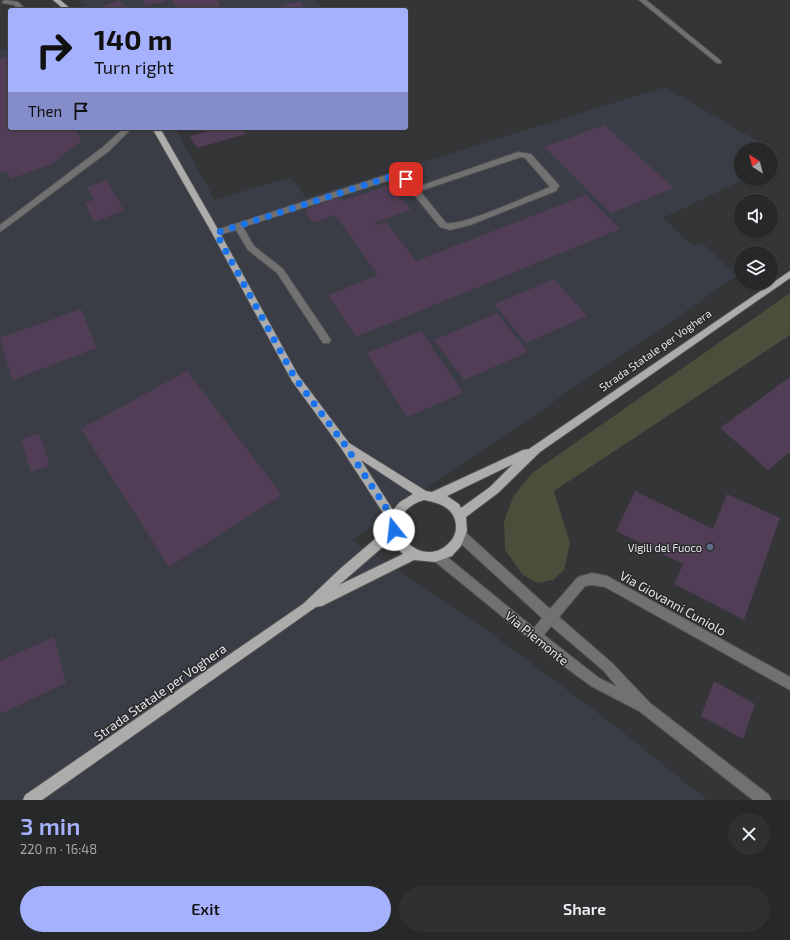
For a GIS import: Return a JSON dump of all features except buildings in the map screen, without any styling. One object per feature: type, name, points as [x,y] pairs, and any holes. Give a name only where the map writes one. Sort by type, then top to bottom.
[{"type":"main road","points":[[56,0],[66,8]]},
{"type":"main road","points":[[157,130],[216,233],[295,378],[345,445],[394,525],[398,540],[405,548],[414,554],[426,557],[437,556],[448,552],[456,545],[461,536],[462,526],[460,515],[454,506],[429,495],[345,445]]},
{"type":"main road","name":"Strada Statale per Voghera","points":[[460,515],[494,490],[536,449],[790,274]]},
{"type":"main road","name":"Strada Statale per Voghera","points":[[429,495],[536,449]]},
{"type":"main road","points":[[394,525],[398,511],[405,503],[413,498],[429,495]]},
{"type":"main road","name":"Strada Statale per Voghera","points":[[307,608],[394,525]]},
{"type":"main road","name":"Strada Statale per Voghera","points":[[30,800],[307,608],[414,554]]},
{"type":"street","points":[[642,0],[719,62]]},
{"type":"street","points":[[5,2],[16,3],[21,8]]},
{"type":"street","points":[[0,228],[106,149],[126,130]]},
{"type":"street","points":[[216,233],[396,175],[406,179],[443,225],[450,227],[467,223],[553,189],[555,186],[528,156],[521,154],[415,190]]},
{"type":"street","points":[[238,226],[251,248],[280,271],[326,340]]},
{"type":"street","name":"Via Piemonte","points":[[461,536],[551,618],[608,667],[646,708],[764,800]]},
{"type":"street","name":"Via Piemonte","points":[[437,556],[535,636],[595,682],[646,708]]},
{"type":"street","name":"Via Giovanni Cuniolo","points":[[535,636],[582,581],[592,579],[607,582],[790,684]]},
{"type":"shaded area","points":[[78,0],[316,0],[323,8],[85,8]]},
{"type":"shaded area","points":[[8,48],[8,130],[183,130],[177,132],[215,200],[291,177],[306,198],[665,87],[759,142],[734,142],[734,184],[663,218],[693,246],[702,243],[734,273],[734,278],[352,540],[480,625],[618,728],[707,800],[0,800],[0,50]]},
{"type":"green space","points":[[790,293],[790,335],[554,491],[570,543],[564,570],[553,580],[538,583],[523,575],[505,550],[504,521],[513,497],[532,473]]},
{"type":"place","name":"Vigili del Fuoco","points":[[710,547]]},
{"type":"route","points":[[394,530],[394,520],[345,445],[295,378],[216,233],[396,175],[406,179]]}]
